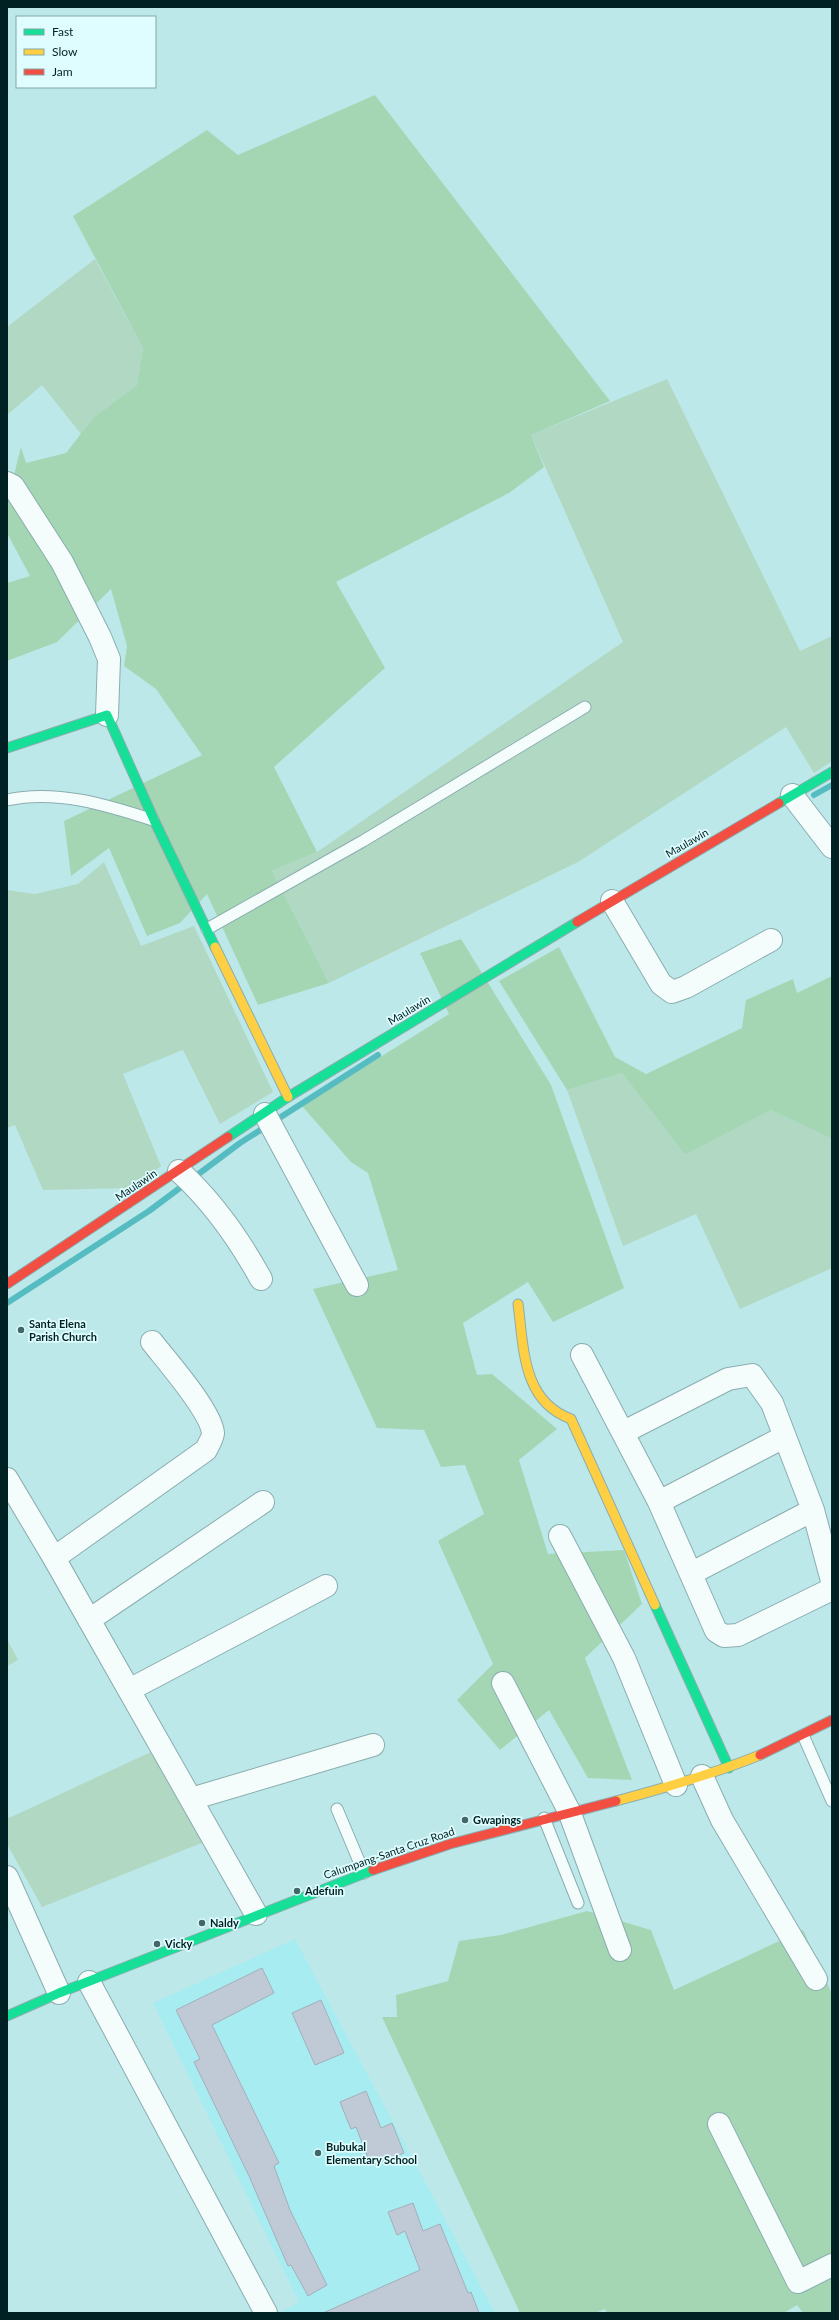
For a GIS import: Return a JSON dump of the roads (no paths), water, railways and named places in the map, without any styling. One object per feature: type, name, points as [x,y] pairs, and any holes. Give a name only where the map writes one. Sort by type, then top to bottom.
[{"type":"street","points":[[7,483],[13,486],[62,562],[100,637],[109,660],[107,715],[154,820],[288,1097]]},
{"type":"street","points":[[7,748],[107,715]]},
{"type":"street","name":"Maulawin","points":[[7,1284],[265,1114],[288,1097],[612,901],[832,772]]},
{"type":"street","points":[[792,795],[832,847]]},
{"type":"street","points":[[612,901],[661,984],[672,992],[686,988],[771,940]]},
{"type":"street","points":[[265,1114],[357,1285]]},
{"type":"street","points":[[179,1171],[198,1188],[248,1255],[261,1279]]},
{"type":"street","points":[[518,1304],[527,1359],[535,1391],[562,1417],[570,1419],[574,1425],[729,1768]]},
{"type":"street","points":[[54,1558],[206,1450],[213,1434],[210,1422],[200,1406],[152,1342]]},
{"type":"street","points":[[582,1355],[624,1432],[659,1502],[692,1573],[716,1631],[724,1636],[738,1635],[832,1589]]},
{"type":"street","points":[[624,1432],[728,1379],[752,1375],[772,1403],[813,1510],[832,1580]]},
{"type":"street","points":[[659,1502],[784,1437]]},
{"type":"street","points":[[7,1479],[54,1558],[256,1914]]},
{"type":"street","points":[[89,1620],[263,1502]]},
{"type":"street","points":[[692,1573],[813,1510]]},
{"type":"street","points":[[560,1536],[624,1658],[676,1785]]},
{"type":"street","points":[[129,1690],[326,1586]]},
{"type":"street","points":[[504,1683],[569,1811],[620,1950]]},
{"type":"street","name":"Calumpang-Santa Cruz Road","points":[[7,2016],[59,1993],[256,1914],[364,1873],[450,1844],[569,1811],[676,1785],[729,1768],[803,1735],[832,1720]]},
{"type":"street","points":[[190,1799],[373,1745]]},
{"type":"street","points":[[702,1776],[722,1820],[816,1979]]},
{"type":"street","points":[[7,1877],[59,1993]]},
{"type":"street","points":[[89,1982],[266,2313]]},
{"type":"street","points":[[719,2124],[798,2282],[832,2265]]},
{"type":"lane","points":[[207,929],[363,841],[585,707]]},
{"type":"lane","points":[[7,800],[40,796],[77,799],[111,806],[154,820]]},
{"type":"lane","points":[[803,1735],[832,1801]]},
{"type":"lane","points":[[337,1810],[364,1873]]},
{"type":"lane","points":[[544,1818],[578,1904]]},
{"type":"waterway","points":[[814,795],[832,785]]},
{"type":"waterway","points":[[7,1303],[149,1211],[240,1143],[378,1055]]},
{"type":"place","name":"Santa Elena Parish Church","points":[[21,1330]]},
{"type":"place","name":"Gwapings","points":[[465,1820]]},
{"type":"place","name":"Adefuin","points":[[297,1891]]},
{"type":"place","name":"Naldy","points":[[202,1923]]},
{"type":"place","name":"Vicky","points":[[157,1944]]},
{"type":"place","name":"Bubukal Elementary School","points":[[318,2153]]}]
